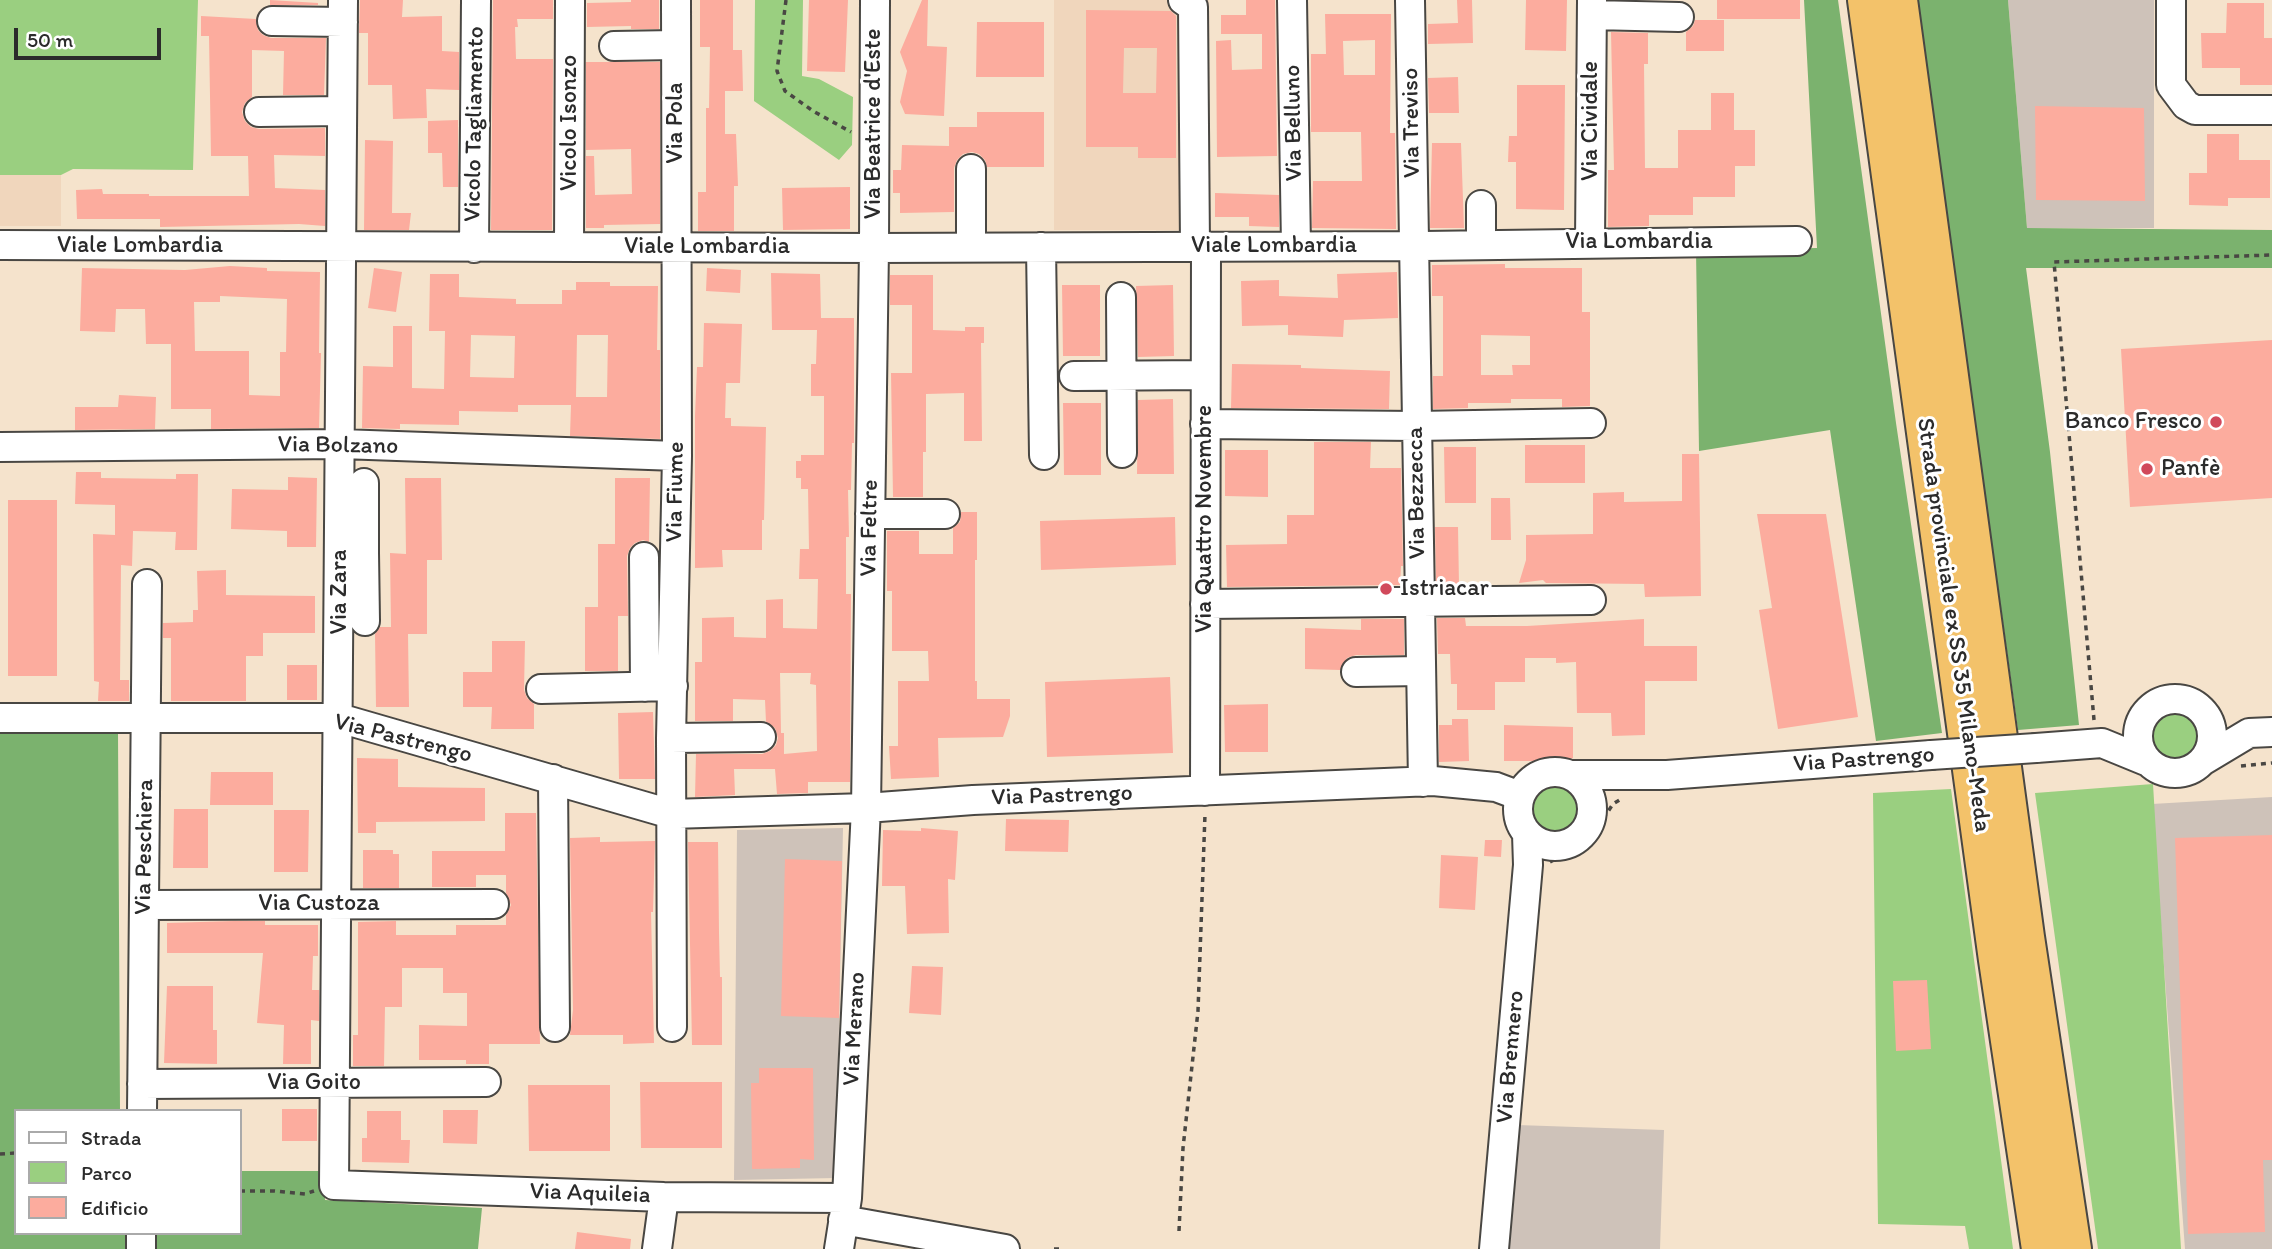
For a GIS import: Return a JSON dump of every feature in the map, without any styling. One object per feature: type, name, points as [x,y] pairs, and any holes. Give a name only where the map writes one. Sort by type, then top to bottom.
[{"type":"highway","name":"Strada provinciale ex SS 35 Milano-Meda","points":[[1867,0],[1998,960],[2041,1249]]},
{"type":"highway","name":"Strada provinciale ex SS 35 Milano-Meda","points":[[1898,0],[2025,937],[2072,1249]]},
{"type":"street","name":"Vicolo Tagliamento","points":[[474,248],[476,0]]},
{"type":"street","name":"Vicolo Isonzo","points":[[569,247],[570,0]]},
{"type":"street","name":"Via Pola","points":[[676,0],[677,246]]},
{"type":"street","name":"Via Beatrice d'Este","points":[[874,248],[875,0]]},
{"type":"street","name":"Via Quattro Novembre","points":[[1183,0],[1193,7],[1205,375],[1205,791]]},
{"type":"street","name":"Via Belluno","points":[[1292,0],[1296,246]]},
{"type":"street","name":"Via Treviso","points":[[1409,0],[1414,246]]},
{"type":"street","points":[[2171,0],[2171,85],[2186,105],[2195,110],[2272,110]]},
{"type":"street","points":[[1592,7],[1679,16]]},
{"type":"street","name":"Via Cividale","points":[[1590,242],[1592,7]]},
{"type":"street","points":[[272,21],[342,11]]},
{"type":"street","name":"Via Zara","points":[[334,1185],[339,718],[352,553],[341,444],[342,11]]},
{"type":"street","points":[[614,46],[675,45]]},
{"type":"street","points":[[259,112],[342,111]]},
{"type":"street","points":[[971,169],[971,246]]},
{"type":"street","points":[[1481,205],[1481,243]]},
{"type":"street","name":"Via Lombardia","points":[[1414,246],[1481,243],[1797,241]]},
{"type":"street","name":"Viale Lombardia","points":[[0,245],[342,248],[1414,246]]},
{"type":"street","name":"Via Fiume","points":[[671,814],[671,738],[659,687],[677,456],[677,246]]},
{"type":"street","name":"Via Bezzecca","points":[[1414,246],[1423,782]]},
{"type":"street","points":[[1041,247],[1044,455]]},
{"type":"street","name":"Via Feltre","points":[[866,808],[874,248]]},
{"type":"street","points":[[1121,297],[1122,453]]},
{"type":"street","points":[[1074,376],[1205,375]]},
{"type":"street","points":[[1205,424],[1416,426],[1591,423]]},
{"type":"street","name":"Via Bolzano","points":[[0,447],[341,444],[677,456]]},
{"type":"street","points":[[364,484],[352,553],[365,621]]},
{"type":"street","points":[[870,514],[945,513]]},
{"type":"street","points":[[541,689],[659,687],[644,557]]},
{"type":"street","name":"Via Peschiera","points":[[142,1097],[144,905],[136,719],[136,638],[147,584]]},
{"type":"street","points":[[1205,604],[1591,600]]},
{"type":"street","points":[[1356,672],[1421,671]]},
{"type":"street","points":[[2170,698],[2193,703],[2202,710],[2261,733],[2182,773],[2157,769],[2146,761],[2141,753],[2137,734],[2142,717],[2150,708],[2170,698]]},
{"type":"street","points":[[2202,710],[2212,729],[2212,740],[2204,760]]},
{"type":"street","name":"Via Pastrengo","points":[[2099,743],[2142,717]]},
{"type":"street","name":"Via Pastrengo","points":[[0,718],[339,718],[671,814],[866,808],[974,800],[1423,782],[1529,785]]},
{"type":"street","points":[[671,738],[761,737]]},
{"type":"street","name":"Via Pastrengo","points":[[1572,775],[1667,775],[2099,743],[2146,761]]},
{"type":"street","points":[[1528,869],[1566,845],[1585,833],[1592,820],[1592,797],[1583,782],[1572,775],[1550,771],[1529,785],[1518,811],[1527,834],[1537,842],[1553,846],[1566,845]]},
{"type":"street","name":"Via Pastrengo","points":[[1592,820],[1603,801],[1622,790],[1653,783],[1667,775]]},
{"type":"street","points":[[553,779],[555,1027]]},
{"type":"street","name":"Via Merano","points":[[839,1249],[845,1209],[866,808]]},
{"type":"street","points":[[671,814],[673,1027]]},
{"type":"street","name":"Via Brennero","points":[[1494,1249],[1528,869],[1527,834]]},
{"type":"street","name":"Via Custoza","points":[[144,905],[494,904]]},
{"type":"street","name":"Via Goito","points":[[142,1097],[336,1083],[486,1082]]},
{"type":"street","name":"Via Aquileia","points":[[334,1185],[664,1197],[845,1209],[1005,1249]]},
{"type":"street","points":[[657,1249],[664,1197]]},
{"type":"path","points":[[786,0],[777,71],[785,91],[852,133],[874,134]]},
{"type":"path","points":[[2099,743],[2054,262],[2272,255]]},
{"type":"path","points":[[1179,1231],[1183,1148],[1198,1011],[1205,791]]},
{"type":"path","points":[[1528,869],[1546,873],[1548,864],[1580,846],[1593,834],[1613,804],[1625,796]]},
{"type":"path","points":[[242,1191],[305,1194],[334,1185]]},
{"type":"path","points":[[1054,1249],[1062,1249]]},
{"type":"shaded area","points":[[1054,0],[1209,0],[1210,230],[1054,230]]},
{"type":"shaded area","points":[[2008,0],[2154,0],[2154,228],[2027,228]]},
{"type":"shaded area","points":[[0,175],[61,175],[61,226],[0,226]]},
{"type":"shaded area","points":[[2272,797],[2272,1249],[2185,1249],[2152,804]]},
{"type":"shaded area","points":[[843,828],[836,1178],[734,1180],[737,830]]},
{"type":"shaded area","points":[[1517,1125],[1664,1130],[1660,1249],[1508,1249]]},
{"type":"green space","points":[[0,0],[198,0],[193,170],[73,169],[61,175],[0,175]]},
{"type":"green space","points":[[755,0],[803,0],[802,76],[819,79],[853,97],[852,145],[839,160],[754,101]]},
{"type":"green space","points":[[1804,0],[1838,0],[1942,733],[1876,741],[1830,430],[1699,451],[1696,250],[1817,248]]},
{"type":"green space","points":[[1916,0],[2008,0],[2027,228],[2272,230],[2272,268],[2026,268],[2050,452],[2079,725],[2018,730]]},
{"type":"green space","points":[[2174,712],[2191,720],[2199,737],[2191,754],[2174,762],[2157,754],[2149,737],[2157,720]]},
{"type":"green space","points":[[118,733],[120,1109],[14,1109],[14,1235],[242,1235],[242,1171],[323,1171],[325,1200],[482,1208],[478,1249],[0,1249],[0,734]]},
{"type":"green space","points":[[1555,784],[1572,792],[1580,809],[1572,826],[1555,834],[1538,826],[1530,809],[1538,792]]},
{"type":"green space","points":[[2153,784],[2181,1249],[2098,1249],[2035,793]]},
{"type":"green space","points":[[1951,789],[2013,1249],[1969,1249],[1965,1226],[1878,1224],[1873,793]]},
{"type":"building","points":[[270,0],[318,3],[318,5],[270,5]]},
{"type":"building","points":[[360,0],[403,0],[402,17],[442,16],[442,51],[459,52],[459,90],[426,89],[427,118],[393,119],[392,85],[368,85],[368,33],[359,33]]},
{"type":"building","points":[[493,0],[553,0],[553,19],[517,19],[518,27],[515,27],[516,59],[553,59],[552,230],[491,230]]},
{"type":"building","points":[[659,0],[659,29],[631,29],[631,26],[587,27],[587,3]]},
{"type":"building","points":[[700,0],[733,0],[733,50],[742,50],[743,91],[725,91],[725,134],[736,134],[738,186],[734,186],[734,231],[698,231],[698,192],[706,192],[706,108],[709,108],[710,47],[700,47]]},
{"type":"building","points":[[809,0],[848,0],[845,72],[807,71]]},
{"type":"building","points":[[922,0],[928,0],[927,46],[947,47],[944,116],[905,114],[900,102],[907,71],[900,52]]},
{"type":"building","points":[[1246,0],[1275,0],[1277,156],[1217,157],[1216,41],[1231,40],[1232,70],[1262,69],[1262,34],[1221,34],[1221,15],[1246,15]]},
{"type":"building","points":[[1457,0],[1472,0],[1473,43],[1428,44],[1428,24],[1458,23]]},
{"type":"building","points":[[1526,0],[1567,0],[1566,51],[1525,50]]},
{"type":"building","points":[[1717,0],[1800,0],[1800,19],[1717,19]]},
{"type":"building","points":[[2227,3],[2264,3],[2264,38],[2272,38],[2272,85],[2240,85],[2240,68],[2202,68],[2201,33],[2226,33]]},
{"type":"building","points":[[1086,10],[1171,11],[1176,16],[1176,158],[1138,158],[1138,147],[1086,147]],"holes":[[[1124,48],[1157,48],[1156,93],[1123,93]]]},
{"type":"building","points":[[1325,14],[1391,14],[1390,133],[1395,133],[1396,229],[1312,228],[1313,181],[1362,181],[1361,132],[1311,132],[1311,54],[1326,54]],"holes":[[[1375,40],[1375,75],[1344,75],[1343,41]]]},
{"type":"building","points":[[201,16],[256,19],[258,30],[271,38],[326,38],[324,95],[283,95],[284,51],[252,50],[252,97],[245,103],[242,112],[251,127],[259,129],[325,128],[325,156],[274,155],[275,188],[325,190],[325,226],[299,224],[160,227],[160,219],[77,219],[76,190],[102,189],[103,194],[149,196],[249,196],[248,156],[211,156],[209,36],[201,36]]},
{"type":"building","points":[[1695,20],[1724,20],[1724,51],[1686,51],[1686,32]]},
{"type":"building","points":[[977,22],[1044,22],[1044,77],[976,77]]},
{"type":"building","points":[[1611,32],[1648,33],[1648,64],[1644,64],[1645,168],[1678,168],[1678,130],[1711,130],[1711,93],[1734,93],[1734,130],[1755,130],[1755,166],[1735,166],[1735,197],[1693,197],[1693,215],[1649,215],[1649,226],[1608,227],[1608,170],[1614,170]]},
{"type":"building","points":[[586,62],[660,62],[660,224],[586,228],[586,156],[594,156],[595,195],[632,194],[631,149],[586,150]]},
{"type":"building","points":[[1458,77],[1459,113],[1429,113],[1428,78]]},
{"type":"building","points":[[1517,85],[1565,85],[1564,210],[1516,209],[1516,162],[1508,162],[1509,136],[1517,136]]},
{"type":"building","points":[[2035,106],[2144,108],[2145,201],[2036,200]]},
{"type":"building","points":[[977,112],[1044,112],[1044,167],[987,167],[979,154],[963,154],[954,168],[954,212],[900,213],[900,193],[893,193],[893,170],[901,170],[902,145],[949,146],[949,127],[977,127]]},
{"type":"building","points":[[458,120],[458,187],[443,187],[442,153],[428,153],[428,121]]},
{"type":"building","points":[[2207,134],[2239,134],[2239,160],[2270,160],[2270,198],[2228,198],[2228,206],[2189,205],[2189,173],[2207,173]]},
{"type":"building","points":[[365,140],[393,141],[392,213],[411,213],[409,230],[364,230]]},
{"type":"building","points":[[1432,143],[1461,143],[1464,228],[1430,228]]},
{"type":"building","points":[[850,187],[850,229],[783,230],[782,188]]},
{"type":"building","points":[[1215,193],[1279,195],[1279,227],[1249,226],[1249,217],[1215,217]]},
{"type":"building","points":[[1505,264],[1505,268],[1582,268],[1582,312],[1590,312],[1590,406],[1562,407],[1562,399],[1511,399],[1511,403],[1468,403],[1468,408],[1433,409],[1433,376],[1443,376],[1443,296],[1432,296],[1432,265]],"holes":[[[1481,335],[1530,336],[1530,365],[1512,365],[1513,375],[1481,375]]]},
{"type":"building","points":[[230,266],[267,268],[267,271],[320,272],[319,428],[211,429],[211,409],[171,409],[171,344],[146,344],[145,309],[116,309],[115,332],[80,331],[82,268],[185,270]],"holes":[[[220,296],[287,299],[286,352],[280,352],[280,396],[249,395],[249,351],[195,351],[194,302],[220,302]]]},
{"type":"building","points":[[374,268],[402,272],[396,312],[368,308]]},
{"type":"building","points":[[707,268],[741,270],[740,293],[706,291]]},
{"type":"building","points":[[1397,272],[1398,318],[1344,320],[1343,337],[1288,335],[1288,325],[1242,326],[1241,281],[1279,280],[1279,296],[1338,298],[1337,274]]},
{"type":"building","points":[[771,273],[820,274],[821,318],[854,318],[854,443],[851,490],[848,490],[849,537],[846,537],[846,594],[851,594],[850,782],[808,782],[808,793],[777,794],[775,769],[734,769],[735,795],[695,797],[696,754],[762,754],[776,745],[778,738],[775,728],[766,722],[765,700],[733,699],[733,721],[695,721],[695,662],[702,662],[702,618],[734,617],[734,637],[766,638],[766,600],[783,599],[783,628],[817,629],[818,579],[799,579],[800,549],[809,549],[808,489],[801,489],[801,478],[796,478],[796,461],[801,461],[801,455],[824,455],[824,396],[811,396],[811,364],[816,364],[817,330],[772,330]],"holes":[[[780,673],[811,673],[810,684],[816,685],[817,751],[784,754]]]},
{"type":"building","points":[[430,274],[459,274],[459,297],[516,299],[516,304],[562,304],[562,290],[576,290],[576,282],[610,282],[610,286],[658,286],[660,439],[570,436],[571,405],[518,405],[518,412],[459,411],[459,425],[400,424],[400,429],[362,428],[363,366],[393,367],[393,326],[412,326],[412,388],[444,389],[445,331],[429,331]],"holes":[[[471,335],[515,336],[514,378],[470,377]],[[577,335],[608,335],[607,397],[576,397]]]},
{"type":"building","points":[[890,275],[933,275],[933,330],[965,331],[965,327],[984,327],[984,343],[981,343],[982,441],[964,441],[964,393],[926,394],[923,497],[893,497],[891,373],[912,373],[912,305],[890,305]]},
{"type":"building","points":[[1062,285],[1100,285],[1100,356],[1063,356]]},
{"type":"building","points":[[1173,285],[1174,356],[1138,357],[1136,286]]},
{"type":"building","points":[[704,323],[742,324],[740,383],[726,383],[725,418],[731,418],[731,426],[766,427],[764,520],[762,550],[722,550],[723,567],[695,568],[695,416],[697,367],[703,367]]},
{"type":"building","points":[[2272,340],[2272,498],[2130,507],[2121,349]]},
{"type":"building","points":[[1232,364],[1390,371],[1389,409],[1231,408]]},
{"type":"building","points":[[119,395],[156,397],[155,429],[75,430],[75,407],[118,407]]},
{"type":"building","points":[[1173,399],[1174,474],[1137,474],[1138,400]]},
{"type":"building","points":[[1063,403],[1101,403],[1101,475],[1064,475]]},
{"type":"building","points":[[1314,442],[1371,442],[1370,468],[1401,468],[1403,566],[1400,585],[1227,587],[1226,545],[1287,544],[1287,515],[1314,515]]},
{"type":"building","points":[[1525,445],[1585,445],[1585,483],[1525,483]]},
{"type":"building","points":[[1444,447],[1476,447],[1476,503],[1445,503]]},
{"type":"building","points":[[1225,450],[1268,450],[1268,497],[1225,496]]},
{"type":"building","points":[[1682,454],[1699,454],[1701,596],[1645,597],[1644,584],[1546,583],[1543,580],[1519,583],[1526,560],[1526,535],[1593,534],[1593,493],[1624,492],[1624,502],[1682,501]]},
{"type":"building","points":[[76,472],[101,472],[101,478],[176,479],[176,474],[198,474],[197,550],[175,550],[176,532],[133,531],[132,566],[121,565],[120,680],[129,680],[129,701],[98,701],[99,682],[94,681],[93,534],[115,535],[115,505],[75,504]]},
{"type":"building","points":[[288,477],[317,478],[316,547],[287,547],[287,531],[231,529],[232,489],[288,490]]},
{"type":"building","points":[[405,478],[441,478],[442,560],[427,560],[427,634],[408,634],[409,707],[376,707],[375,634],[380,627],[391,627],[390,553],[406,554]]},
{"type":"building","points":[[615,478],[650,478],[649,542],[643,540],[635,543],[627,556],[628,616],[618,616],[618,671],[585,671],[585,607],[598,607],[598,544],[615,544]]},
{"type":"building","points":[[1491,498],[1510,498],[1511,540],[1491,540]]},
{"type":"building","points":[[8,500],[57,500],[57,676],[8,676]]},
{"type":"building","points":[[961,512],[977,512],[977,699],[1010,699],[1010,716],[1003,737],[938,738],[939,777],[891,779],[889,746],[898,746],[898,681],[929,681],[928,651],[892,651],[892,591],[887,591],[887,531],[919,531],[919,554],[953,554],[953,528],[960,522]]},
{"type":"building","points":[[1757,514],[1826,514],[1858,717],[1778,729],[1759,610],[1772,608]]},
{"type":"building","points":[[1175,517],[1176,565],[1041,570],[1040,521]]},
{"type":"building","points":[[1435,527],[1458,527],[1459,585],[1436,585]]},
{"type":"building","points":[[226,570],[226,595],[315,596],[315,633],[263,633],[263,656],[246,656],[246,701],[171,701],[171,638],[163,638],[163,623],[193,622],[193,610],[198,610],[197,571]]},
{"type":"building","points":[[1437,618],[1465,618],[1466,626],[1527,626],[1644,619],[1644,646],[1697,646],[1697,681],[1645,681],[1645,735],[1612,736],[1611,713],[1577,713],[1576,662],[1556,663],[1556,658],[1525,658],[1525,682],[1495,682],[1495,710],[1457,710],[1457,684],[1451,684],[1450,654],[1438,654]]},
{"type":"building","points":[[1361,619],[1404,619],[1404,655],[1356,655],[1347,658],[1340,670],[1305,669],[1305,628],[1361,630]]},
{"type":"building","points":[[492,641],[525,641],[524,690],[527,698],[534,704],[534,729],[491,729],[492,707],[463,707],[463,672],[492,672]]},
{"type":"building","points":[[287,665],[317,665],[317,700],[287,700]]},
{"type":"building","points":[[1170,677],[1173,753],[1047,757],[1045,682]]},
{"type":"building","points":[[1268,704],[1268,752],[1225,752],[1224,705]]},
{"type":"building","points":[[653,712],[655,779],[619,779],[618,713]]},
{"type":"building","points":[[1452,719],[1468,719],[1469,761],[1439,762],[1439,725],[1452,725]]},
{"type":"building","points":[[1504,725],[1573,727],[1573,758],[1564,761],[1504,761]]},
{"type":"building","points":[[357,758],[398,759],[398,787],[485,788],[485,821],[376,822],[376,833],[358,833]]},
{"type":"building","points":[[211,772],[273,772],[273,805],[210,805]]},
{"type":"building","points":[[174,809],[208,809],[208,868],[173,868]]},
{"type":"building","points":[[274,810],[309,810],[308,872],[274,872]]},
{"type":"building","points":[[505,813],[536,813],[540,1044],[489,1044],[489,1064],[466,1064],[466,1060],[419,1060],[419,1025],[467,1026],[467,993],[443,993],[443,968],[402,968],[402,1007],[385,1007],[384,1066],[353,1066],[353,1035],[358,1035],[358,922],[396,921],[396,935],[456,935],[456,925],[506,925],[506,915],[511,905],[506,893],[506,875],[476,875],[476,887],[432,887],[432,851],[505,851]]},
{"type":"building","points":[[1006,819],[1069,820],[1068,852],[1005,851]]},
{"type":"building","points":[[921,828],[958,831],[955,880],[948,879],[949,933],[907,934],[905,886],[882,886],[883,830],[921,831]]},
{"type":"building","points":[[2272,835],[2272,1160],[2263,1160],[2265,1232],[2188,1234],[2175,838]]},
{"type":"building","points":[[600,837],[600,842],[655,841],[651,912],[654,1043],[623,1044],[623,1035],[570,1035],[573,1010],[570,838]]},
{"type":"building","points":[[1485,840],[1502,840],[1501,857],[1484,856]]},
{"type":"building","points":[[688,842],[718,842],[722,1045],[692,1045]]},
{"type":"building","points":[[363,850],[393,850],[393,854],[399,854],[399,888],[363,888]]},
{"type":"building","points":[[1441,855],[1478,857],[1475,910],[1439,908]]},
{"type":"building","points":[[785,859],[842,861],[839,1018],[781,1016]]},
{"type":"building","points":[[265,921],[265,925],[318,925],[318,956],[313,956],[312,990],[319,990],[319,1021],[311,1020],[311,1064],[283,1064],[284,1025],[257,1023],[263,953],[167,953],[167,923]]},
{"type":"building","points":[[912,966],[943,967],[941,1015],[909,1013]]},
{"type":"building","points":[[1927,980],[1931,1049],[1896,1051],[1893,981]]},
{"type":"building","points":[[167,986],[213,986],[213,1030],[217,1030],[217,1064],[164,1063]]},
{"type":"building","points":[[759,1068],[813,1068],[814,1160],[800,1159],[800,1168],[752,1169],[751,1083],[759,1083]]},
{"type":"building","points":[[640,1082],[722,1082],[722,1148],[641,1148]]},
{"type":"building","points":[[528,1085],[610,1085],[610,1151],[529,1151]]},
{"type":"building","points":[[282,1109],[317,1109],[317,1141],[282,1141]]},
{"type":"building","points":[[443,1110],[478,1110],[477,1144],[443,1143]]},
{"type":"building","points":[[367,1111],[401,1111],[401,1140],[410,1140],[409,1163],[362,1162],[362,1138],[367,1138]]},
{"type":"building","points":[[577,1232],[631,1239],[630,1249],[575,1249]]},
{"type":"place","name":"Banco Fresco","points":[[2216,422]]},
{"type":"place","name":"Panfè","points":[[2147,469]]},
{"type":"place","name":"Istriacar","points":[[1386,589]]}]
